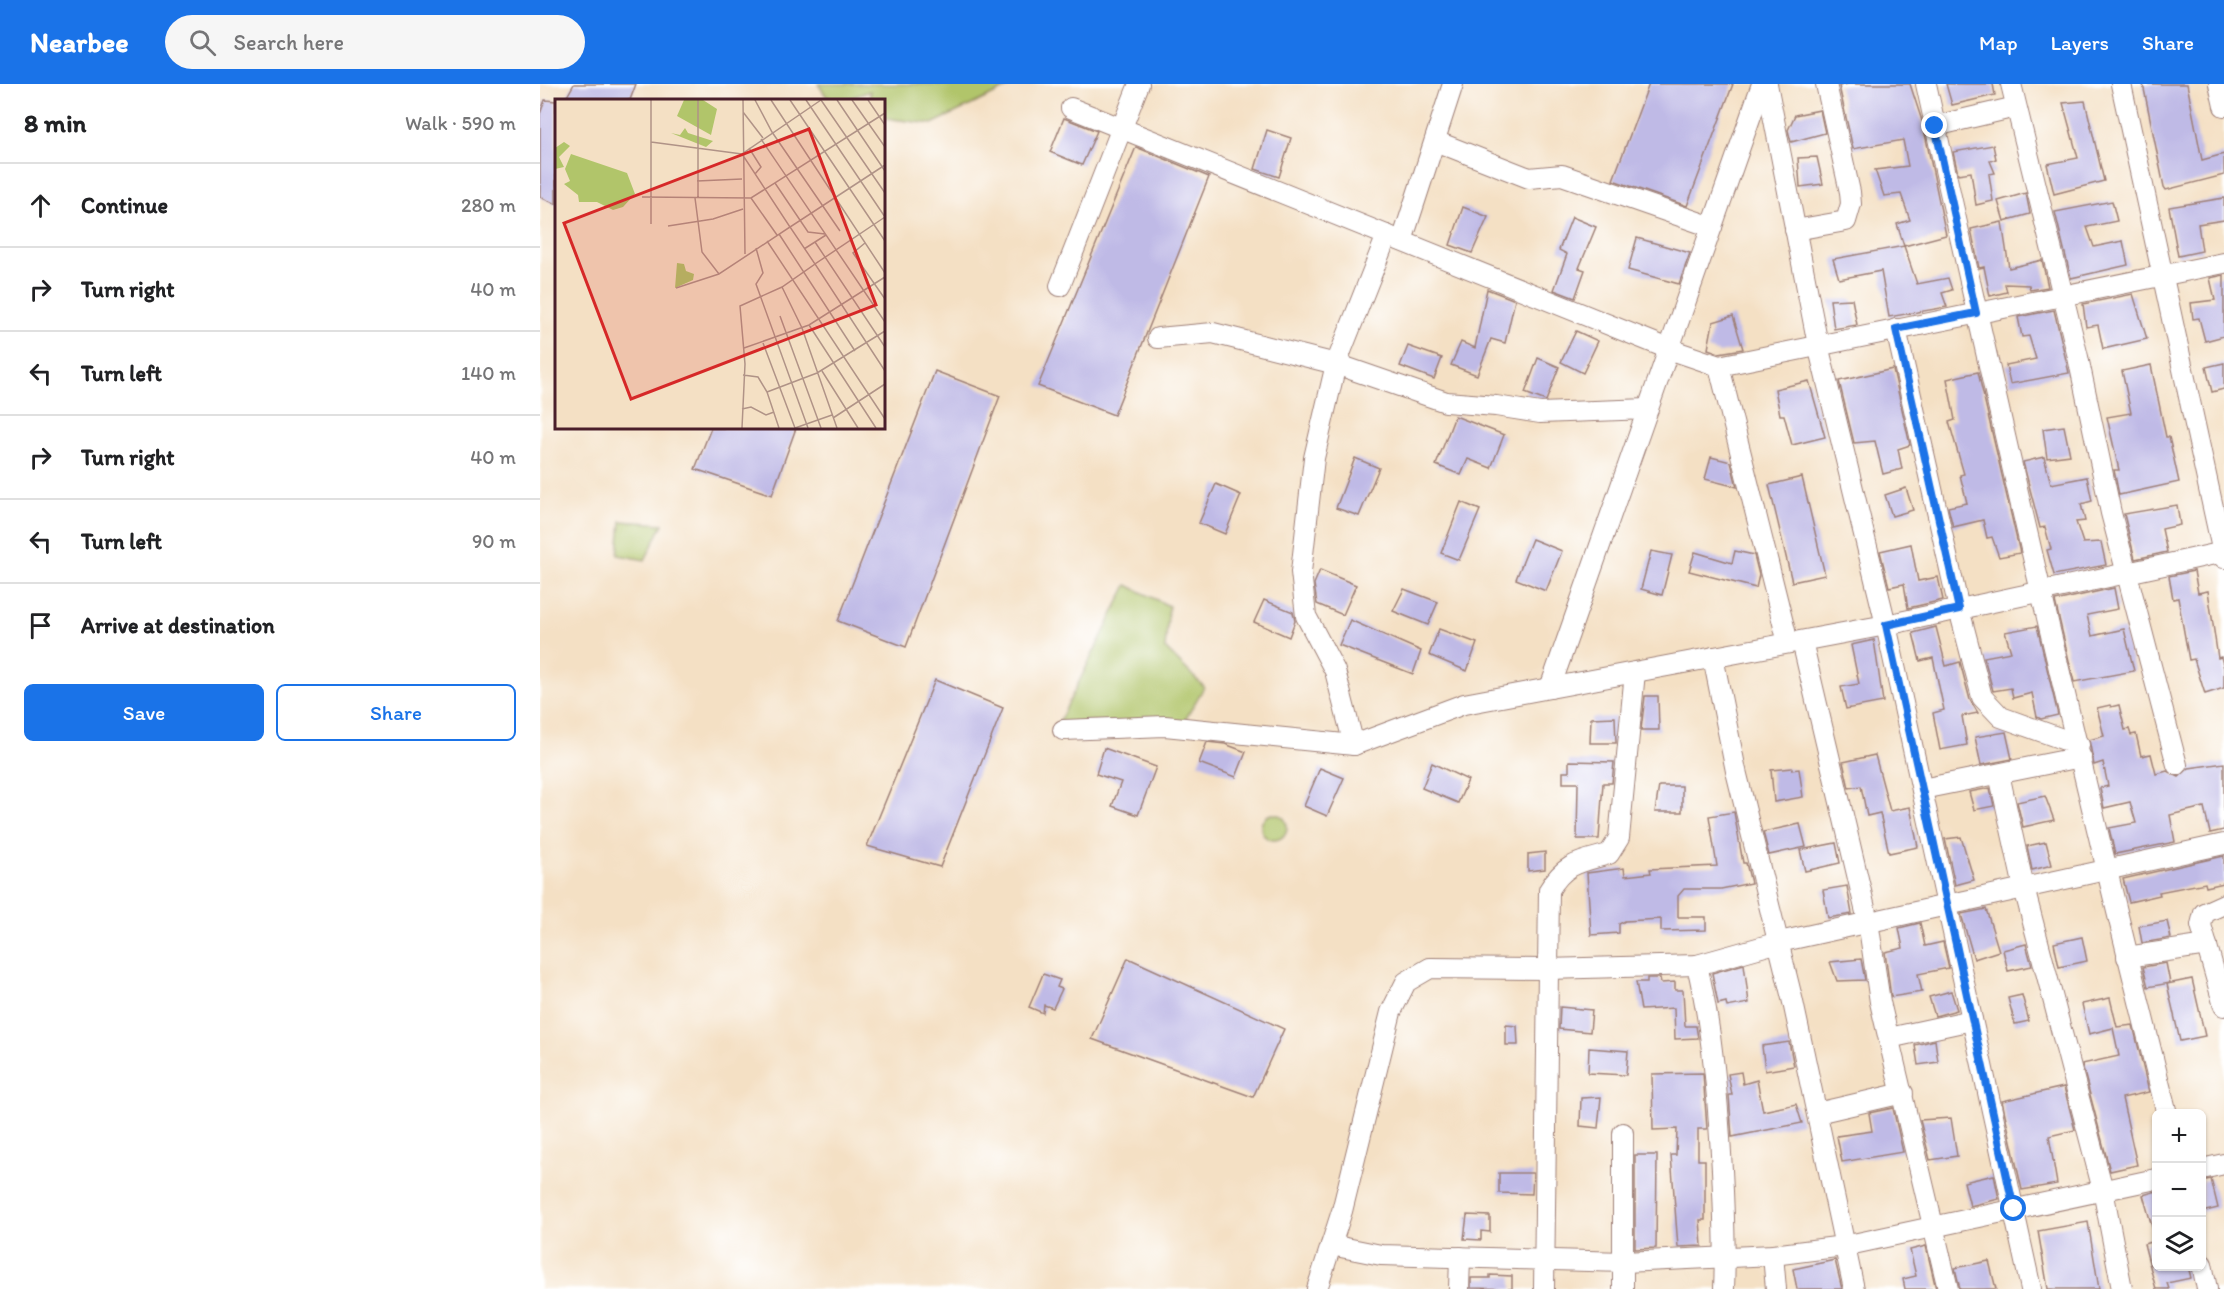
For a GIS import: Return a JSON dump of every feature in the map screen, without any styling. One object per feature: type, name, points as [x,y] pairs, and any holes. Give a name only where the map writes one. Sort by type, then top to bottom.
[{"type":"street","points":[[1060,286],[1139,84]]},
{"type":"street","points":[[1354,745],[1335,671],[1306,616],[1301,572],[1314,458],[1336,364],[1394,238],[1435,141],[1453,84]]},
{"type":"street","points":[[1550,688],[1712,227],[1765,84]]},
{"type":"street","points":[[1765,84],[1818,345],[1886,625],[2031,1289]]},
{"type":"street","points":[[1795,230],[1846,221],[1850,216],[1850,192],[1826,84]]},
{"type":"street","points":[[1926,84],[1976,313],[2127,957],[2166,1109]]},
{"type":"street","points":[[2011,84],[2078,357],[2110,513],[2128,572],[2177,765]]},
{"type":"street","points":[[1063,730],[1165,726],[1354,745],[1464,704],[1886,625],[2128,572],[2224,554],[2121,84]]},
{"type":"street","points":[[2219,84],[2224,106]]},
{"type":"street","points":[[1935,126],[2016,107]]},
{"type":"street","points":[[1071,108],[1669,349],[1719,366],[2224,263]]},
{"type":"street","points":[[1435,141],[1529,178],[1562,175],[1712,227]]},
{"type":"street","points":[[1896,329],[1959,609],[1982,697],[2001,717],[2080,751]]},
{"type":"street","points":[[1158,338],[1213,333],[1336,364],[1446,402],[1496,406],[1540,413],[1648,409]]},
{"type":"street","points":[[1719,366],[1795,642],[1868,921],[1880,1002],[1935,1226],[1948,1289]]},
{"type":"street","points":[[1713,657],[1736,771],[1779,942],[1854,1289]]},
{"type":"street","points":[[1544,1289],[1546,969],[1549,890],[1558,874],[1574,864],[1609,854],[1619,838],[1635,672]]},
{"type":"street","points":[[1922,789],[1999,774],[2080,751]]},
{"type":"street","points":[[1999,774],[2024,888],[2103,1190],[2122,1289]]},
{"type":"street","points":[[1317,1289],[1331,1245],[1391,1012],[1406,982],[1430,968],[1546,969],[1697,965],[1779,942],[1868,921],[2224,844]]},
{"type":"street","points":[[2224,904],[2204,913],[2201,925],[2224,1006]]},
{"type":"street","points":[[2127,957],[2207,945]]},
{"type":"street","points":[[1697,965],[1705,1000],[1718,1095],[1726,1257],[1724,1289]]},
{"type":"street","points":[[1889,1038],[1972,1020]]},
{"type":"street","points":[[1817,1113],[1903,1093]]},
{"type":"street","points":[[1623,1133],[1623,1289]]},
{"type":"street","points":[[2206,1168],[2224,1164]]},
{"type":"street","points":[[1331,1245],[1381,1255],[1624,1263],[1773,1255],[1844,1246],[2152,1180]]},
{"type":"street","points":[[1773,1255],[1776,1289]]},
{"type":"street","points":[[1459,1289],[1460,1257]]},
{"type":"street","points":[[2203,1271],[2207,1289]]},
{"type":"green space","points":[[818,84],[1015,84],[932,124],[885,118],[885,99],[870,99],[870,91],[848,99],[828,99]]},
{"type":"green space","points":[[621,521],[663,524],[645,560],[618,555]]},
{"type":"green space","points":[[1127,585],[1169,606],[1165,648],[1204,687],[1184,722],[1058,724]]},
{"type":"green space","points":[[1274,814],[1283,818],[1287,827],[1283,836],[1274,840],[1265,836],[1261,827],[1265,818]]},
{"type":"building","points":[[574,84],[636,84],[630,99],[566,99]]},
{"type":"building","points":[[1649,84],[1733,84],[1687,206],[1613,180]]},
{"type":"building","points":[[1910,84],[1923,124],[1946,235],[1904,246],[1897,224],[1910,220],[1901,194],[1884,196],[1875,170],[1908,166],[1903,140],[1853,149],[1839,86]]},
{"type":"building","points":[[1946,84],[1993,84],[1995,95],[1952,105]]},
{"type":"building","points":[[2143,84],[2187,84],[2202,160],[2224,154],[2224,175],[2166,190]]},
{"type":"building","points":[[545,100],[555,101],[555,204],[540,197],[540,114]]},
{"type":"building","points":[[2085,101],[2104,181],[2054,194],[2047,164],[2078,158],[2063,103]]},
{"type":"building","points":[[1820,110],[1825,133],[1791,142],[1788,130],[1795,115]]},
{"type":"building","points":[[1064,118],[1097,131],[1082,165],[1050,152]]},
{"type":"building","points":[[1267,130],[1291,138],[1279,177],[1255,169]]},
{"type":"building","points":[[1993,145],[1996,159],[1990,161],[1995,173],[1989,174],[1993,201],[1976,205],[1971,172],[1958,174],[1953,152]]},
{"type":"building","points":[[1136,147],[1209,177],[1114,415],[1038,386]]},
{"type":"building","points":[[1817,157],[1823,184],[1800,187],[1798,158]]},
{"type":"building","points":[[2026,193],[2030,214],[2004,221],[1998,201]]},
{"type":"building","points":[[2224,198],[2224,220],[2198,224],[2202,251],[2178,256],[2169,207]]},
{"type":"building","points":[[2112,201],[2117,221],[2087,227],[2094,247],[2123,241],[2128,265],[2071,278],[2055,212]]},
{"type":"building","points":[[1463,207],[1488,217],[1472,253],[1450,245]]},
{"type":"building","points":[[1572,217],[1596,227],[1579,268],[1585,270],[1575,298],[1554,290],[1567,254],[1559,250]]},
{"type":"building","points":[[2002,222],[2009,268],[2042,260],[2048,287],[2030,290],[2029,285],[2005,284],[2007,292],[1990,296],[1984,267],[1979,268],[1971,229]]},
{"type":"building","points":[[1637,238],[1690,253],[1679,284],[1628,270]]},
{"type":"building","points":[[1904,246],[1917,284],[1948,278],[1952,290],[1942,293],[1947,307],[1889,317],[1881,271],[1839,279],[1833,259]]},
{"type":"building","points":[[2224,275],[2224,336],[2205,341],[2199,318],[2193,319],[2191,303],[2215,300],[2210,278]]},
{"type":"building","points":[[1487,289],[1515,300],[1505,343],[1491,339],[1477,375],[1451,365],[1461,342],[1475,348]]},
{"type":"building","points":[[2133,294],[2147,339],[2103,349],[2098,325],[2086,327],[2083,304]]},
{"type":"building","points":[[1852,299],[1857,325],[1834,329],[1830,300]]},
{"type":"building","points":[[2054,310],[2069,373],[2010,384],[2006,365],[2036,359],[2029,336],[2022,337],[2018,317]]},
{"type":"building","points":[[1733,316],[1743,349],[1719,353],[1708,349],[1713,322]]},
{"type":"building","points":[[1576,331],[1598,341],[1583,373],[1561,362]]},
{"type":"building","points":[[1408,346],[1442,358],[1434,379],[1400,366]]},
{"type":"building","points":[[1538,358],[1559,367],[1546,401],[1525,393]]},
{"type":"building","points":[[2224,363],[2224,389],[2212,392],[2206,367]]},
{"type":"building","points":[[2151,365],[2166,437],[2169,437],[2179,482],[2119,495],[2114,470],[2119,470],[2107,417],[2131,413],[2122,371]]},
{"type":"building","points":[[1893,369],[1910,445],[1898,449],[1902,469],[1883,474],[1875,441],[1854,443],[1839,381]]},
{"type":"building","points":[[935,371],[1000,396],[906,647],[838,621]]},
{"type":"building","points":[[1978,372],[2020,553],[1999,557],[1992,537],[1987,538],[1983,520],[1953,527],[1948,507],[1967,503],[1960,475],[1964,474],[1949,422],[1955,420],[1947,379]]},
{"type":"building","points":[[1809,381],[1825,437],[1792,445],[1784,415],[1780,415],[1775,389]]},
{"type":"building","points":[[1455,416],[1504,435],[1491,468],[1468,459],[1461,475],[1436,465]]},
{"type":"building","points":[[2064,426],[2070,455],[2047,458],[2043,429]]},
{"type":"building","points":[[711,429],[796,429],[772,495],[695,469]]},
{"type":"building","points":[[1711,457],[1731,462],[1737,487],[1705,479]]},
{"type":"building","points":[[2044,457],[2051,484],[2087,477],[2092,501],[2081,504],[2085,521],[2076,522],[2083,543],[2101,542],[2106,565],[2054,575],[2047,550],[2051,549],[2045,527],[2040,528],[2023,462]]},
{"type":"building","points":[[1355,458],[1379,468],[1359,516],[1336,508]]},
{"type":"building","points":[[1802,477],[1825,575],[1792,582],[1769,485]]},
{"type":"building","points":[[1216,484],[1241,495],[1225,534],[1199,523]]},
{"type":"building","points":[[1906,488],[1913,510],[1892,516],[1885,495]]},
{"type":"building","points":[[1461,502],[1480,510],[1459,560],[1441,553]]},
{"type":"building","points":[[2177,505],[2180,525],[2162,529],[2167,552],[2135,559],[2124,514]]},
{"type":"building","points":[[1532,539],[1562,551],[1546,591],[1516,579]]},
{"type":"building","points":[[1911,544],[1918,581],[1938,577],[1943,600],[1908,608],[1904,584],[1889,587],[1880,551]]},
{"type":"building","points":[[1651,551],[1672,555],[1662,595],[1641,589]]},
{"type":"building","points":[[1735,551],[1754,555],[1759,575],[1756,588],[1689,571],[1695,552],[1732,563]]},
{"type":"building","points":[[1320,570],[1356,585],[1343,615],[1317,604],[1314,584]]},
{"type":"building","points":[[2194,571],[2198,593],[2208,591],[2218,658],[2221,657],[2224,668],[2224,688],[2205,694],[2194,659],[2189,660],[2178,598],[2173,599],[2169,576]]},
{"type":"building","points":[[2114,588],[2118,609],[2087,615],[2092,636],[2124,629],[2134,671],[2074,682],[2055,601]]},
{"type":"building","points":[[1404,589],[1438,602],[1428,625],[1393,611]]},
{"type":"building","points":[[1264,600],[1293,612],[1295,621],[1289,637],[1254,622]]},
{"type":"building","points":[[1350,620],[1421,651],[1413,674],[1339,645]]},
{"type":"building","points":[[2037,626],[2058,715],[2041,719],[2037,717],[2032,693],[2013,698],[2011,688],[1993,691],[1984,657],[2011,652],[2005,632]]},
{"type":"building","points":[[1936,627],[1946,666],[1960,662],[1970,700],[1978,713],[1962,716],[1967,745],[1940,750],[1933,713],[1944,710],[1933,658],[1920,661],[1913,633]]},
{"type":"building","points":[[1439,629],[1477,643],[1467,671],[1429,655]]},
{"type":"building","points":[[1874,640],[1883,702],[1846,709],[1841,687],[1859,684],[1851,645]]},
{"type":"building","points":[[935,680],[1003,708],[940,867],[867,846]]},
{"type":"building","points":[[1645,696],[1658,696],[1659,730],[1641,730]]},
{"type":"building","points":[[2110,705],[2111,707],[2119,705],[2125,730],[2129,729],[2131,735],[2136,734],[2141,756],[2151,754],[2156,774],[2167,771],[2179,777],[2189,768],[2224,763],[2224,830],[2210,833],[2204,807],[2170,815],[2175,842],[2115,854],[2109,828],[2136,823],[2130,802],[2104,808],[2100,788],[2108,786],[2103,762],[2094,765],[2089,740],[2104,736],[2097,708]]},
{"type":"building","points":[[1615,717],[1616,743],[1590,743],[1591,718]]},
{"type":"building","points":[[2006,732],[2012,759],[1981,765],[1975,737]]},
{"type":"building","points":[[1207,742],[1225,744],[1246,752],[1236,777],[1199,763]]},
{"type":"building","points":[[1104,748],[1156,767],[1138,815],[1112,806],[1121,782],[1096,774]]},
{"type":"building","points":[[1875,755],[1890,811],[1910,807],[1918,847],[1889,853],[1880,813],[1867,816],[1861,786],[1849,788],[1843,762]]},
{"type":"building","points":[[1569,761],[1614,762],[1612,783],[1603,783],[1599,839],[1577,839],[1578,783],[1563,783],[1563,772],[1569,772]]},
{"type":"building","points":[[1432,763],[1468,780],[1458,803],[1422,788]]},
{"type":"building","points":[[1320,768],[1344,778],[1327,816],[1304,806]]},
{"type":"building","points":[[1792,768],[1792,770],[1799,769],[1803,797],[1774,802],[1771,770]]},
{"type":"building","points":[[1659,786],[1682,786],[1682,812],[1655,812]]},
{"type":"building","points":[[1990,788],[1994,806],[1974,810],[1969,792]]},
{"type":"building","points":[[2045,796],[2054,820],[2023,827],[2017,802]]},
{"type":"building","points":[[1734,812],[1743,863],[1746,863],[1751,883],[1721,889],[1684,889],[1678,896],[1678,917],[1706,917],[1706,930],[1661,931],[1661,919],[1625,921],[1619,924],[1619,933],[1591,935],[1587,873],[1624,868],[1625,876],[1651,873],[1650,869],[1717,866],[1709,816]]},
{"type":"building","points":[[1800,824],[1806,847],[1769,855],[1763,832]]},
{"type":"building","points":[[1961,837],[1974,880],[1955,885],[1945,839]]},
{"type":"building","points":[[2046,842],[2052,865],[2032,870],[2027,846]]},
{"type":"building","points":[[1836,843],[1840,863],[1805,871],[1800,850]]},
{"type":"building","points":[[1545,852],[1545,869],[1528,871],[1528,854]]},
{"type":"building","points":[[2224,856],[2224,883],[2206,887],[2205,883],[2159,892],[2160,895],[2129,902],[2123,879]]},
{"type":"building","points":[[1847,886],[1852,914],[1828,918],[1823,890]]},
{"type":"building","points":[[1986,909],[1999,951],[1974,959],[1961,914]]},
{"type":"building","points":[[2167,921],[2171,938],[2142,943],[2139,926]]},
{"type":"building","points":[[1920,923],[1925,946],[1943,942],[1949,968],[1918,974],[1922,992],[1891,997],[1885,952],[1903,948],[1899,928]]},
{"type":"building","points":[[2082,937],[2087,961],[2059,967],[2054,943]]},
{"type":"building","points":[[2026,944],[2032,966],[2008,971],[2003,950]]},
{"type":"building","points":[[1128,958],[1284,1029],[1253,1097],[1092,1039]]},
{"type":"building","points":[[1861,959],[1865,980],[1837,981],[1830,962]]},
{"type":"building","points":[[2166,963],[2170,983],[2148,987],[2143,967]]},
{"type":"building","points":[[1744,964],[1749,1003],[1727,1007],[1726,1002],[1718,1004],[1712,973]]},
{"type":"building","points":[[1043,974],[1060,980],[1057,987],[1062,989],[1053,1008],[1044,1005],[1043,1013],[1029,1007]]},
{"type":"building","points":[[1647,978],[1660,978],[1661,983],[1675,982],[1675,990],[1683,990],[1685,1026],[1696,1026],[1698,1038],[1675,1039],[1674,1008],[1641,1010],[1636,982],[1647,982]]},
{"type":"building","points":[[2192,979],[2205,1036],[2180,1041],[2167,984]]},
{"type":"building","points":[[1951,991],[1957,1010],[1935,1016],[1929,997]]},
{"type":"building","points":[[2022,995],[2029,1021],[2015,1024],[2008,998]]},
{"type":"building","points":[[2110,998],[2117,1027],[2133,1025],[2149,1092],[2122,1098],[2137,1165],[2110,1171],[2082,1064],[2119,1056],[2113,1028],[2089,1034],[2082,1004]]},
{"type":"building","points":[[1560,1007],[1592,1010],[1590,1032],[1559,1029]]},
{"type":"building","points":[[1506,1025],[1517,1026],[1518,1045],[1506,1045]]},
{"type":"building","points":[[1935,1040],[1938,1062],[1918,1065],[1915,1045]]},
{"type":"building","points":[[1789,1042],[1794,1066],[1765,1071],[1762,1046]]},
{"type":"building","points":[[1589,1048],[1628,1051],[1626,1075],[1588,1073]]},
{"type":"building","points":[[1741,1072],[1743,1084],[1757,1080],[1763,1111],[1796,1104],[1802,1123],[1732,1137],[1729,1095],[1732,1095],[1728,1074]]},
{"type":"building","points":[[1703,1073],[1707,1129],[1698,1129],[1698,1160],[1705,1160],[1705,1220],[1700,1220],[1702,1246],[1678,1247],[1671,1155],[1676,1155],[1677,1129],[1653,1130],[1652,1074]]},
{"type":"building","points":[[2064,1087],[2075,1130],[2049,1136],[2057,1184],[2022,1190],[2002,1101]]},
{"type":"building","points":[[1601,1097],[1598,1128],[1580,1126],[1581,1098]]},
{"type":"building","points":[[1893,1108],[1903,1152],[1842,1162],[1837,1136],[1872,1131],[1869,1113]]},
{"type":"building","points":[[1951,1118],[1957,1156],[1930,1160],[1920,1120]]},
{"type":"building","points":[[1635,1155],[1657,1155],[1656,1248],[1635,1249]]},
{"type":"building","points":[[1499,1173],[1533,1173],[1532,1194],[1499,1193]]},
{"type":"building","points":[[1994,1175],[1999,1199],[1970,1206],[1964,1182]]},
{"type":"building","points":[[2211,1179],[2218,1208],[2206,1211],[2206,1180]]},
{"type":"building","points":[[2152,1192],[2152,1226],[2143,1195]]},
{"type":"building","points":[[1467,1215],[1490,1216],[1490,1232],[1481,1231],[1481,1240],[1464,1239]]},
{"type":"building","points":[[2088,1222],[2099,1289],[2048,1289],[2038,1231]]},
{"type":"building","points":[[2152,1242],[2152,1271],[2189,1271],[2191,1278],[2167,1283],[2169,1289],[2156,1289],[2144,1244]]},
{"type":"building","points":[[1926,1246],[1936,1289],[1905,1289],[1903,1279],[1916,1276],[1910,1250]]},
{"type":"building","points":[[1835,1260],[1842,1289],[1797,1289],[1793,1269]]},
{"type":"building","points":[[1989,1261],[1996,1289],[1960,1289],[1955,1268]]},
{"type":"building","points":[[1490,1275],[1512,1276],[1512,1289],[1471,1288],[1471,1278],[1490,1278]]},
{"type":"route","points":[[1935,126],[1976,313],[1896,329],[1959,609],[1886,625],[2014,1209]]}]
